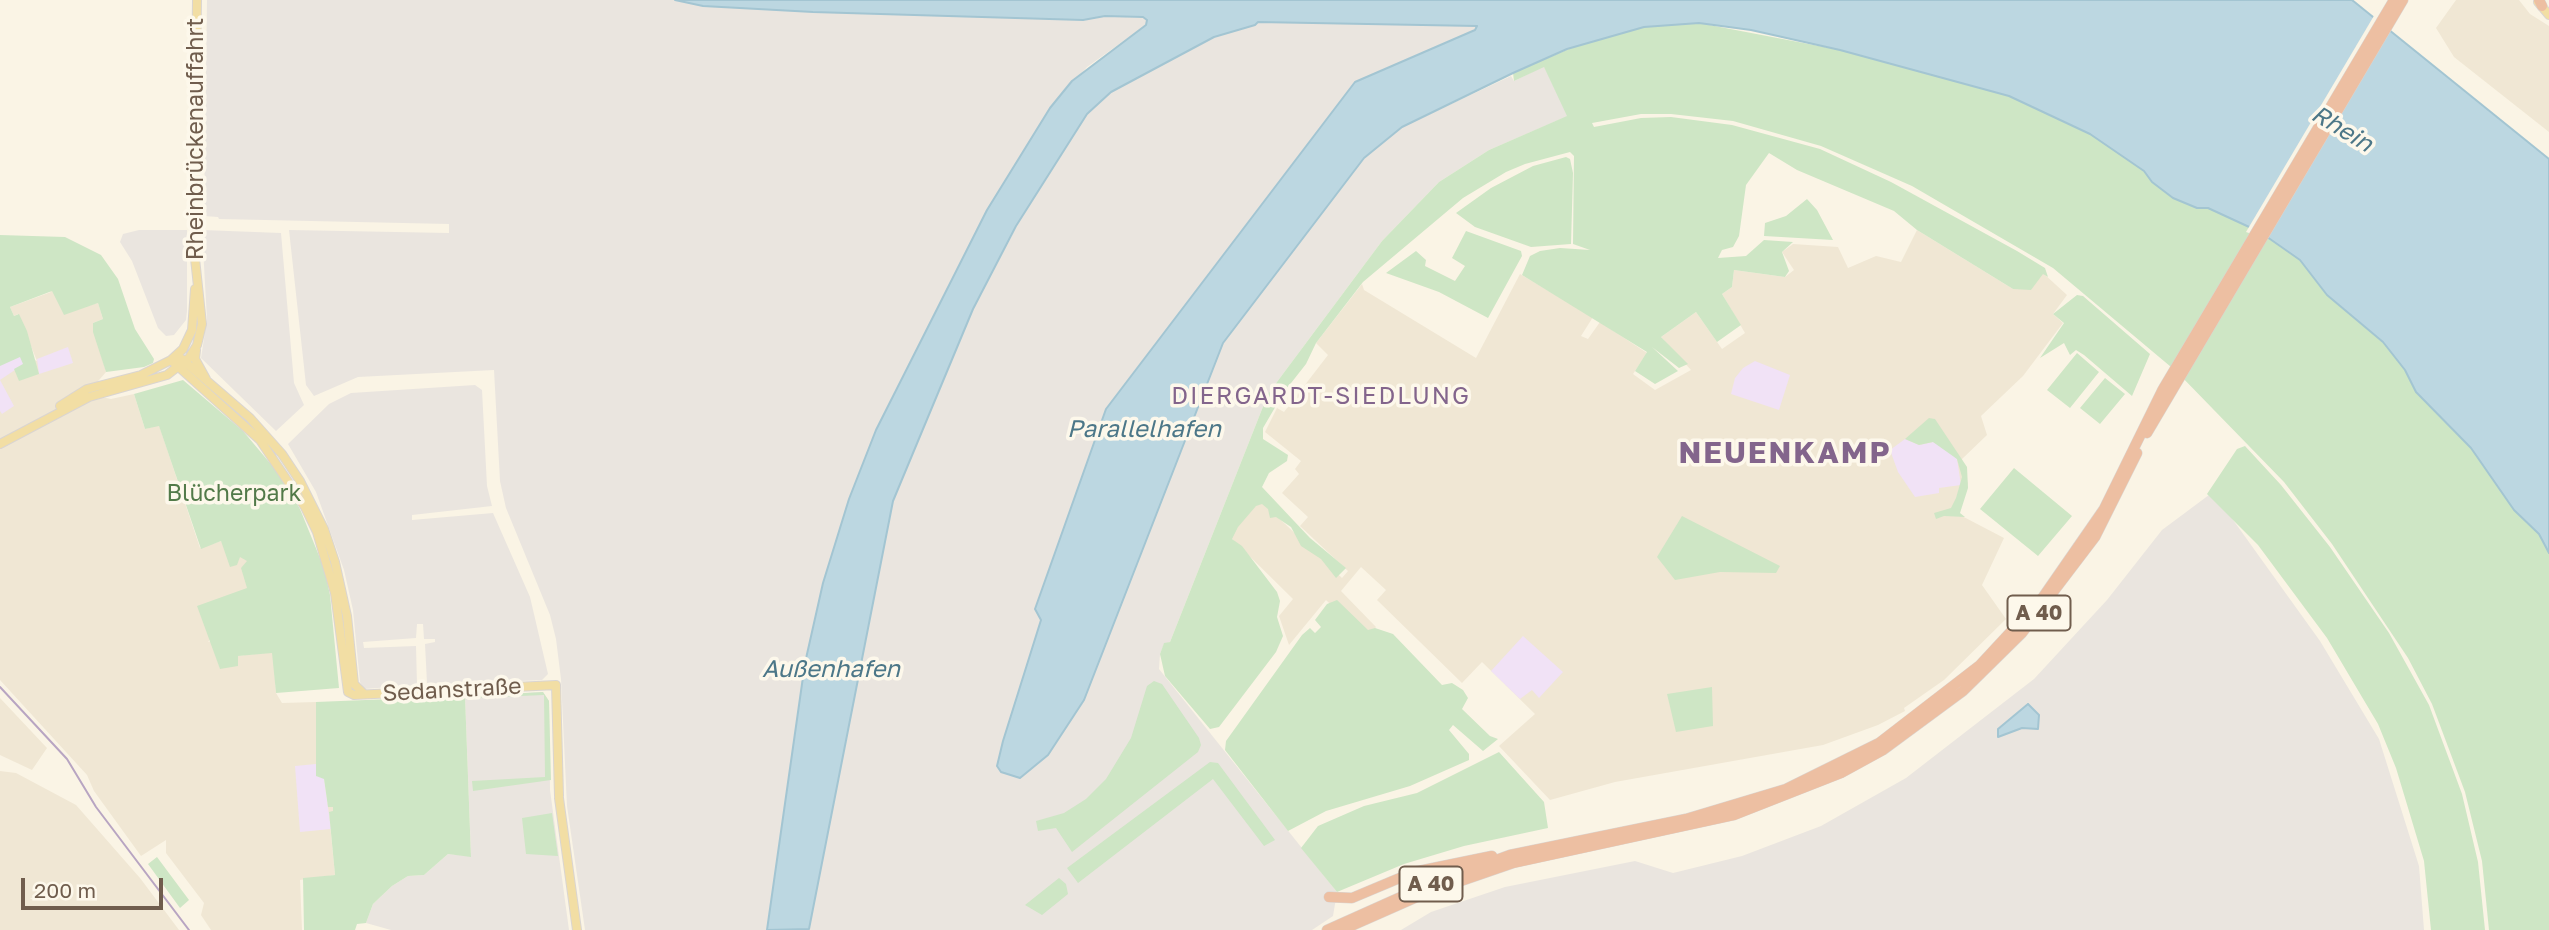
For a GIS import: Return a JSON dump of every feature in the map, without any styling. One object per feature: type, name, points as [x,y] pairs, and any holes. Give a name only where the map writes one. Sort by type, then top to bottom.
[{"type":"highway","name":"A 40","points":[[1355,919],[1510,855],[1732,807],[1786,789],[1838,765],[1913,720],[1980,665],[2017,628],[2072,559],[2104,509],[2167,391],[2394,0]]},
{"type":"highway","name":"A 40","points":[[1336,926],[1513,863],[1734,815],[1841,773],[1883,750],[1918,727],[1986,671],[2049,601],[2110,512],[2167,391],[2403,0]]},
{"type":"highway","points":[[1336,926],[1343,906],[1352,898],[1414,872],[1510,855]]},
{"type":"highway","points":[[1329,897],[1352,898]]},
{"type":"main road","name":"Rheinbrückenauffahrt","points":[[181,365],[197,345],[202,324],[196,279],[194,230],[197,0]]},
{"type":"main road","points":[[2539,2],[2549,15]]},
{"type":"main road","name":"Rheinbrückenauffahrt","points":[[174,358],[192,330],[196,279]]},
{"type":"main road","points":[[197,345],[195,359],[208,382]]},
{"type":"main road","points":[[0,444],[87,389],[141,375],[174,358],[208,382],[250,418],[276,447],[300,481],[316,510],[343,592],[354,684],[364,694]]},
{"type":"main road","points":[[41,420],[99,393],[160,379],[181,365]]},
{"type":"main road","name":"Sedanstraße","points":[[181,365],[260,440],[305,507],[317,532],[335,593],[348,692],[364,694],[556,685],[559,800],[577,930]]},
{"type":"shaded area","points":[[207,0],[675,0],[702,6],[813,12],[1083,20],[1105,16],[1146,18],[1146,25],[1087,67],[1050,108],[987,210],[876,430],[849,499],[767,930],[585,930],[567,806],[561,679],[556,639],[550,615],[506,508],[500,481],[494,370],[358,377],[314,396],[306,385],[289,230],[449,233],[449,224],[219,219],[204,216]]},
{"type":"shaded area","points":[[2456,0],[2519,0],[2530,14],[2549,26],[2549,132],[2454,57],[2436,28]]},
{"type":"shaded area","points":[[1268,20],[1477,26],[1106,409],[1035,609],[1041,620],[1003,740],[1084,700],[1223,343],[1364,158],[1402,127],[1511,76],[1514,81],[1544,66],[1568,116],[1489,150],[1439,182],[1382,241],[1268,394],[1170,642],[1164,644],[1160,654],[1159,669],[1337,892],[1333,916],[1312,930],[807,930],[893,501],[973,309],[1027,207],[1087,114],[1111,92],[1214,37]]},
{"type":"shaded area","points":[[139,230],[187,230],[186,320],[174,335],[166,336],[158,328],[132,261],[120,242],[123,234]]},
{"type":"shaded area","points":[[202,230],[281,233],[294,383],[304,405],[276,431],[201,358],[207,319]]},
{"type":"shaded area","points":[[1917,230],[2013,289],[2043,273],[2067,295],[2053,314],[2063,323],[2023,376],[1981,416],[1987,435],[1962,459],[1968,484],[1958,514],[2004,538],[1982,585],[2006,619],[1944,680],[1904,708],[1905,711],[1878,725],[1823,745],[1615,782],[1550,800],[1499,746],[1535,714],[1482,662],[1462,683],[1377,600],[1386,590],[1361,567],[1341,591],[1376,627],[1366,639],[1326,600],[1289,645],[1279,616],[1293,599],[1226,533],[1244,485],[1342,578],[1348,571],[1300,526],[1308,517],[1282,493],[1299,474],[1295,469],[1301,461],[1265,432],[1277,408],[1284,412],[1328,355],[1316,343],[1362,284],[1364,290],[1476,358],[1520,274],[1593,317],[1581,336],[1588,339],[1600,322],[1647,353],[1633,374],[1655,390],[1691,370],[1661,337],[1696,312],[1722,349],[1745,333],[1722,294],[1732,287],[1734,270],[1785,277],[1794,270],[1782,252],[1793,244],[1838,247],[1848,268],[1876,256],[1901,262]]},
{"type":"shaded area","points":[[39,283],[80,308],[98,303],[103,319],[93,323],[106,372],[87,394],[111,399],[134,394],[145,429],[159,425],[200,548],[221,541],[248,558],[248,588],[208,642],[211,641],[220,668],[237,656],[273,652],[276,693],[282,703],[316,702],[316,776],[329,807],[333,806],[333,812],[329,813],[335,875],[300,880],[302,930],[211,930],[201,915],[204,903],[166,853],[166,840],[141,856],[94,791],[87,775],[0,680],[0,347],[37,361],[18,314],[14,316],[10,307],[51,292]]},
{"type":"shaded area","points":[[13,341],[24,364],[0,380],[0,347]]},
{"type":"shaded area","points":[[68,347],[73,363],[39,374],[37,359]]},
{"type":"shaded area","points":[[1755,361],[1790,375],[1779,410],[1731,394],[1735,378],[1743,368]]},
{"type":"shaded area","points":[[0,380],[14,406],[2,414],[0,411]]},
{"type":"shaded area","points":[[475,385],[482,390],[487,486],[492,506],[412,515],[412,520],[493,513],[530,597],[548,674],[542,680],[430,685],[427,683],[425,644],[435,642],[435,639],[424,639],[423,624],[417,624],[416,638],[363,642],[364,648],[416,646],[417,685],[364,689],[360,682],[353,610],[344,570],[316,492],[288,444],[329,404],[351,393]]},
{"type":"shaded area","points":[[1905,439],[1919,445],[1933,442],[1948,450],[1957,459],[1961,485],[1939,488],[1939,493],[1915,497],[1898,472],[1890,450]]},
{"type":"shaded area","points":[[2213,492],[2320,641],[2379,739],[2419,866],[2424,930],[1401,930],[1431,912],[1505,887],[1635,861],[1673,873],[1742,856],[1821,826],[1906,778],[2034,679],[2107,600],[2162,530]]},
{"type":"shaded area","points":[[1523,636],[1563,672],[1539,698],[1532,690],[1520,699],[1491,671]]},
{"type":"shaded area","points":[[543,692],[549,701],[550,790],[569,930],[391,930],[366,923],[373,904],[392,886],[408,876],[424,875],[448,854],[471,856],[465,696]]},
{"type":"shaded area","points":[[0,698],[47,748],[32,770],[0,755]]},
{"type":"shaded area","points":[[316,764],[317,776],[324,778],[331,829],[300,832],[295,766]]},
{"type":"shaded area","points":[[0,771],[16,773],[76,805],[140,878],[179,930],[0,930]]},
{"type":"green space","points":[[1699,23],[1840,50],[2009,96],[2047,113],[2090,134],[2144,171],[2152,182],[2173,198],[2197,208],[2208,208],[2260,232],[2300,260],[2327,295],[2383,342],[2405,370],[2416,392],[2471,448],[2514,510],[2539,534],[2549,553],[2549,930],[2489,930],[2482,861],[2465,792],[2432,704],[2408,658],[2332,544],[2284,482],[2177,372],[2053,268],[1912,186],[1821,146],[1733,121],[1671,114],[1641,114],[1592,123],[1594,127],[1641,118],[1671,117],[1732,125],[1820,149],[1891,182],[2017,251],[2045,268],[2048,277],[2043,274],[2031,290],[2013,289],[1917,230],[1894,211],[1797,170],[1769,153],[1746,185],[1739,236],[1733,247],[1722,250],[1718,258],[1746,256],[1764,240],[1793,242],[1782,252],[1789,271],[1785,277],[1734,270],[1732,287],[1722,294],[1741,325],[1717,342],[1696,312],[1661,337],[1688,364],[1679,368],[1652,347],[1678,371],[1655,384],[1635,371],[1647,352],[1522,275],[1530,256],[1540,251],[1560,248],[1590,250],[1573,244],[1574,156],[1570,152],[1506,172],[1463,198],[1363,282],[1316,343],[1306,364],[1284,392],[1263,428],[1263,439],[1288,455],[1287,461],[1269,473],[1262,487],[1310,538],[1346,568],[1336,578],[1321,559],[1301,546],[1291,527],[1276,517],[1270,518],[1268,509],[1262,504],[1256,506],[1238,527],[1232,539],[1242,546],[1277,592],[1280,601],[1277,617],[1283,636],[1276,652],[1219,727],[1210,729],[1165,676],[1160,654],[1164,643],[1170,642],[1268,394],[1382,241],[1439,182],[1489,150],[1567,116],[1544,67],[1514,81],[1513,73],[1590,40],[1644,27]]},
{"type":"green space","points":[[1566,157],[1570,159],[1573,173],[1571,244],[1531,247],[1475,227],[1456,213],[1491,188],[1533,166]]},
{"type":"green space","points":[[1807,199],[1817,210],[1833,240],[1764,236],[1765,223],[1786,216]]},
{"type":"green space","points":[[1466,231],[1521,251],[1522,256],[1488,318],[1439,292],[1386,273],[1416,251],[1426,260],[1425,266],[1455,281],[1465,266],[1452,258]]},
{"type":"green space","points":[[0,235],[65,237],[101,255],[118,279],[135,329],[154,359],[153,363],[144,367],[106,372],[93,332],[93,323],[103,319],[98,303],[64,315],[52,291],[10,307],[14,316],[19,314],[27,331],[39,374],[19,381],[14,369],[23,364],[20,357],[0,366]]},
{"type":"green space","points":[[2077,295],[2083,296],[2150,354],[2132,396],[2084,355],[2076,350],[2070,355],[2064,343],[2040,358],[2064,323],[2053,314]]},
{"type":"green space","points":[[2077,353],[2099,372],[2070,408],[2047,390]]},
{"type":"green space","points":[[2105,378],[2125,394],[2100,424],[2080,408]]},
{"type":"green space","name":"Blücherpark","points":[[183,380],[243,431],[280,475],[300,509],[324,568],[330,595],[339,688],[276,693],[272,653],[238,656],[238,666],[220,669],[197,606],[247,588],[241,568],[247,561],[240,557],[237,565],[230,567],[221,541],[201,549],[159,426],[145,429],[134,394]]},
{"type":"green space","points":[[1929,418],[1935,419],[1967,467],[1968,488],[1960,513],[1965,517],[1944,516],[1936,519],[1934,513],[1951,508],[1956,498],[1962,477],[1957,459],[1933,442],[1919,445],[1905,439]]},
{"type":"green space","points":[[2245,446],[2281,485],[2330,547],[2389,633],[2429,705],[2462,794],[2478,862],[2485,930],[2431,930],[2424,861],[2396,768],[2378,724],[2327,638],[2258,545],[2207,494],[2237,449]]},
{"type":"green space","points":[[2014,468],[2072,516],[2038,556],[1980,509]]},
{"type":"green space","points":[[1682,516],[1780,566],[1776,573],[1720,572],[1675,580],[1657,557]]},
{"type":"green space","points":[[1337,600],[1368,630],[1375,628],[1393,634],[1442,685],[1452,683],[1463,690],[1468,698],[1462,709],[1490,736],[1498,739],[1483,751],[1453,725],[1449,730],[1469,754],[1469,760],[1410,786],[1326,811],[1288,831],[1225,750],[1226,741],[1302,635],[1310,628],[1315,633],[1321,627],[1315,620],[1327,604]]},
{"type":"green space","points":[[1154,681],[1162,684],[1199,738],[1201,745],[1198,752],[1072,852],[1056,828],[1038,831],[1036,821],[1064,813],[1086,799],[1106,779],[1131,738],[1147,686]]},
{"type":"green space","points":[[1712,687],[1713,726],[1676,732],[1667,694]]},
{"type":"green space","points":[[543,692],[549,701],[551,780],[473,791],[472,781],[545,777],[544,695],[472,696]]},
{"type":"green space","points":[[465,696],[471,857],[448,854],[424,875],[408,876],[392,886],[373,904],[366,923],[357,924],[355,930],[304,930],[303,878],[335,875],[329,812],[333,811],[333,807],[328,807],[324,779],[316,776],[316,702]]},
{"type":"green space","points":[[1499,752],[1544,802],[1548,828],[1464,846],[1404,864],[1337,892],[1301,848],[1318,826],[1364,806],[1417,793]]},
{"type":"green space","points":[[1210,762],[1218,763],[1275,840],[1264,846],[1213,779],[1078,883],[1067,868]]},
{"type":"green space","points":[[552,813],[558,856],[526,854],[522,818]]},
{"type":"green space","points":[[157,857],[189,900],[180,908],[148,864]]},
{"type":"green space","points":[[1059,878],[1066,884],[1068,894],[1042,915],[1025,905]]},
{"type":"water","points":[[675,0],[2352,0],[2549,159],[2549,553],[2539,534],[2514,510],[2471,448],[2416,392],[2405,370],[2383,342],[2327,295],[2300,260],[2260,232],[2208,208],[2197,208],[2173,198],[2152,182],[2144,171],[2090,134],[2009,96],[1840,50],[1751,30],[1699,23],[1644,27],[1567,49],[1513,73],[1402,127],[1364,158],[1223,343],[1084,700],[1048,755],[1020,778],[1001,772],[997,766],[1003,741],[1041,620],[1035,609],[1106,409],[1355,82],[1475,30],[1477,26],[1258,22],[1214,37],[1111,92],[1087,114],[1016,226],[973,309],[893,501],[809,929],[767,930],[805,663],[823,583],[849,499],[876,430],[987,210],[1050,108],[1072,81],[1146,25],[1147,20],[1143,17],[1105,16],[1083,20],[813,12],[703,6]]},
{"type":"water","points":[[2028,704],[2039,715],[2038,729],[2022,728],[1998,737],[1998,729]]},
{"type":"pier","points":[[2375,14],[2392,28],[2258,236],[2246,232]]},
{"type":"tram line","points":[[0,687],[67,759],[96,807],[189,930]]},
{"type":"district","name":"DIERGARDT-SIEDLUNG","points":[[1321,396]]},
{"type":"district","name":"NEUENKAMP","points":[[1785,453]]},
{"type":"water label","name":"Rhein","points":[[2342,129]]},
{"type":"water label","name":"Parallelhafen","points":[[1144,429]]},
{"type":"water label","name":"Außenhafen","points":[[831,669]]}]
